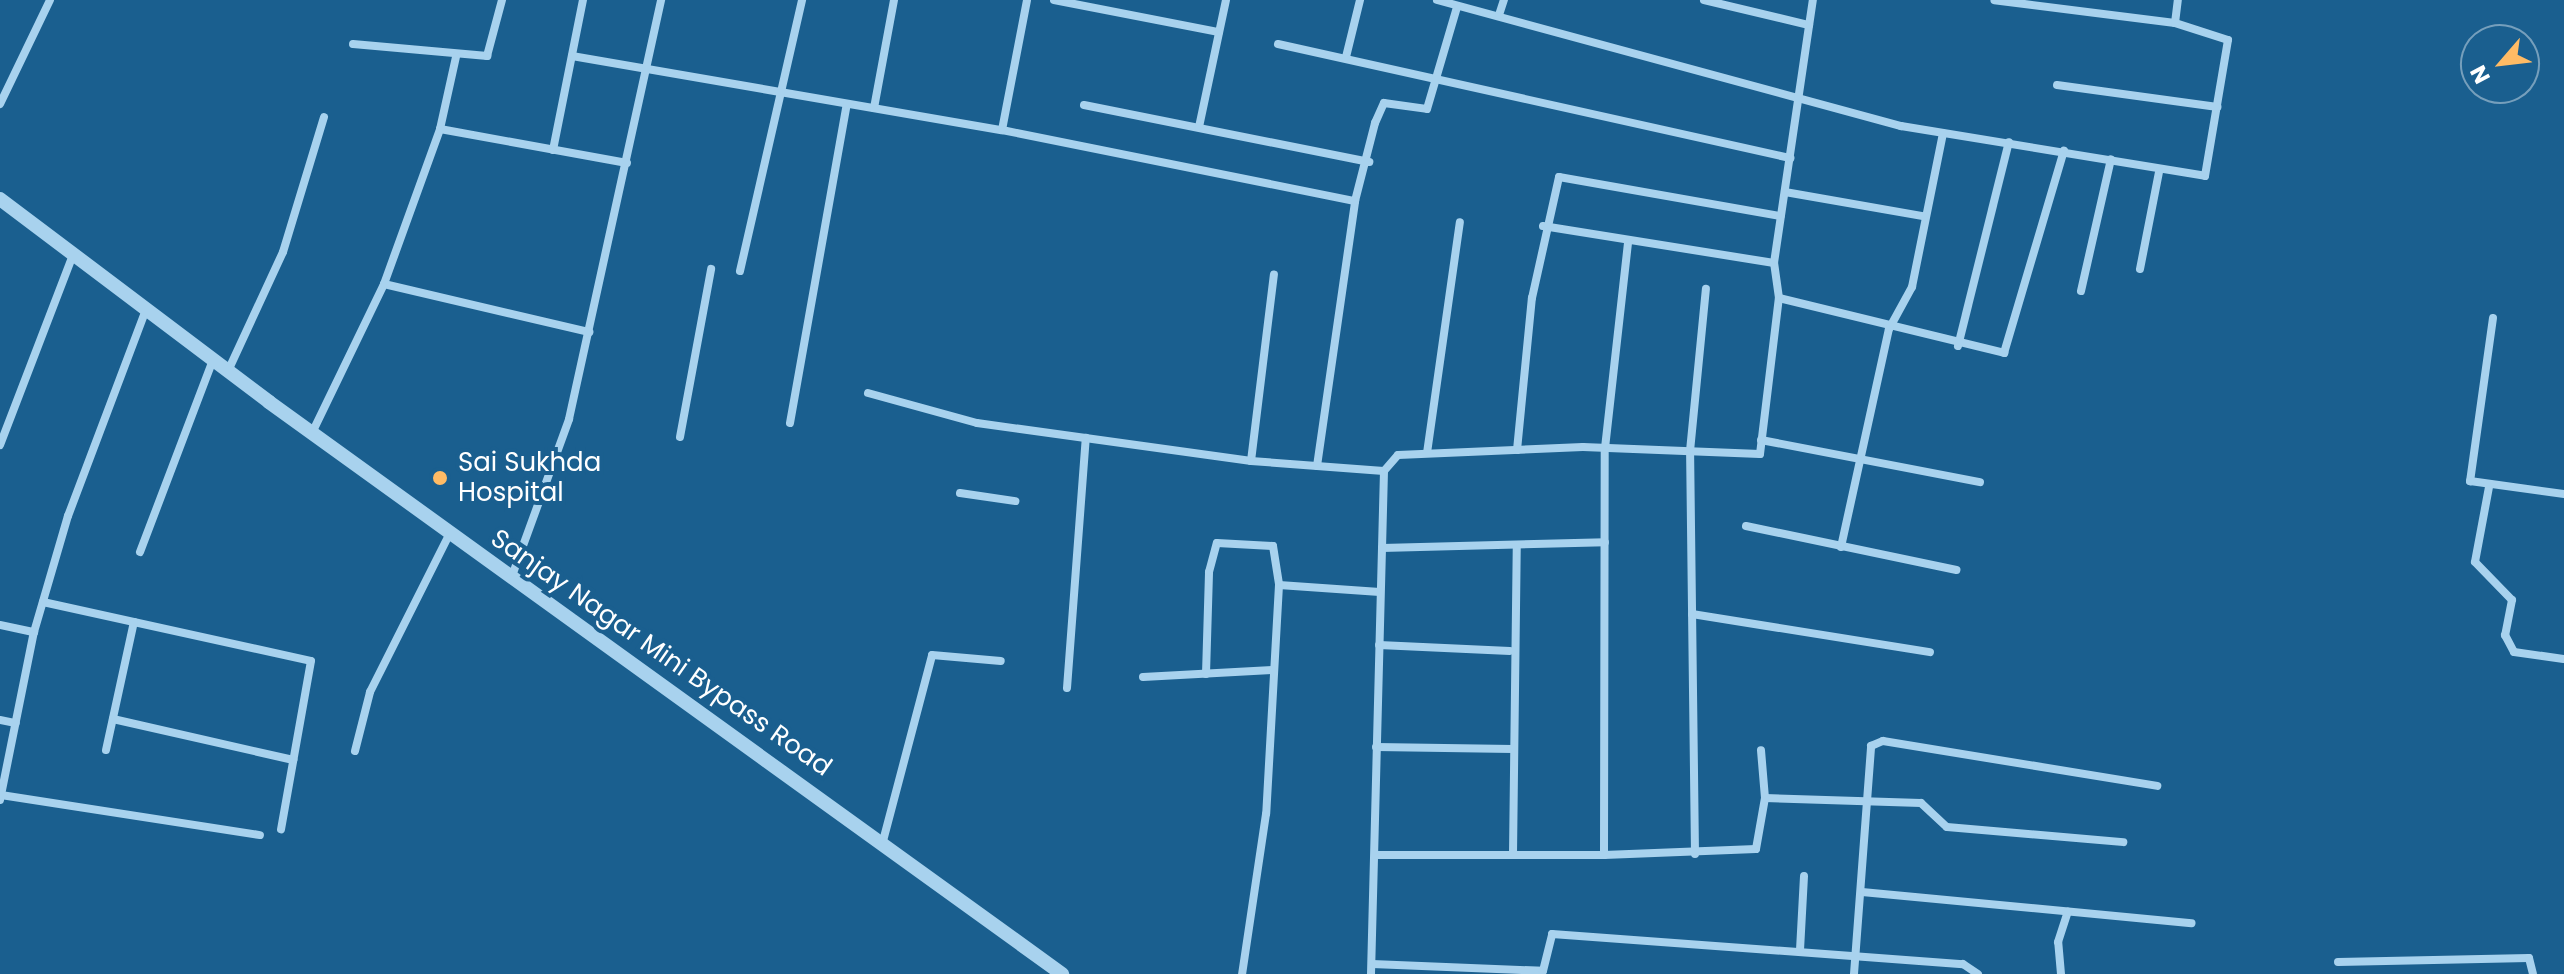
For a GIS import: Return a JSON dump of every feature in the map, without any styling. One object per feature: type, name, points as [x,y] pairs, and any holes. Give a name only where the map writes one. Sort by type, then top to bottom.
[{"type":"street","points":[[0,104],[50,0]]},
{"type":"street","points":[[353,44],[456,57],[493,51],[502,0]]},
{"type":"street","points":[[553,150],[583,0]]},
{"type":"street","points":[[512,576],[569,419],[648,71],[661,0]]},
{"type":"street","points":[[740,271],[784,90],[802,0]]},
{"type":"street","points":[[874,108],[894,0]]},
{"type":"street","points":[[1002,130],[1027,0]]},
{"type":"street","points":[[1054,0],[1219,32]]},
{"type":"street","points":[[1199,127],[1226,0]]},
{"type":"street","points":[[1346,57],[1360,0]]},
{"type":"street","points":[[1437,0],[1799,99],[1943,133],[2111,159],[2159,172],[2205,176],[2230,44],[2175,23],[1994,0]]},
{"type":"street","points":[[1499,15],[1504,0]]},
{"type":"street","points":[[1704,0],[1809,25]]},
{"type":"street","points":[[1371,974],[1384,471],[1398,455],[1427,453],[1605,448],[1760,454],[1779,298],[1774,263],[1813,0]]},
{"type":"street","points":[[2175,23],[2178,0]]},
{"type":"street","points":[[1317,466],[1355,201],[1384,103],[1427,109],[1457,7]]},
{"type":"street","points":[[1278,44],[1790,158]]},
{"type":"street","points":[[572,56],[648,71],[784,90],[847,104],[1002,130],[1355,201]]},
{"type":"street","points":[[312,433],[384,284],[440,129],[456,57]]},
{"type":"street","points":[[2057,85],[2218,107]]},
{"type":"street","points":[[790,423],[847,104]]},
{"type":"street","points":[[1084,105],[1369,162]]},
{"type":"street","points":[[228,371],[283,252],[324,117]]},
{"type":"street","points":[[440,129],[627,163]]},
{"type":"street","points":[[1841,547],[1889,329],[1912,287],[1923,216],[1943,133]]},
{"type":"street","points":[[1958,346],[2009,142]]},
{"type":"street","points":[[1779,298],[1958,346],[2008,351],[2064,151]]},
{"type":"street","points":[[2081,291],[2111,159]]},
{"type":"street","points":[[2140,269],[2159,172]]},
{"type":"street","points":[[1517,450],[1543,226],[1559,177],[1781,216]]},
{"type":"street","points":[[1785,192],[1923,216]]},
{"type":"street","name":"Sanjay Nagar Mini Bypass Road","points":[[0,199],[312,433],[883,841],[1062,974]]},
{"type":"street","points":[[1427,453],[1460,222]]},
{"type":"street","points":[[1543,226],[1628,243],[1774,263]]},
{"type":"street","points":[[1604,855],[1605,448],[1628,243]]},
{"type":"street","points":[[0,445],[73,255]]},
{"type":"street","points":[[680,437],[711,269]]},
{"type":"street","points":[[1251,461],[1274,274]]},
{"type":"street","points":[[384,284],[589,332]]},
{"type":"street","points":[[1695,854],[1690,451],[1706,289]]},
{"type":"street","points":[[146,310],[34,632],[1,797],[260,835]]},
{"type":"street","points":[[2493,318],[2470,481],[2489,487],[2564,494]]},
{"type":"street","points":[[140,552],[213,360]]},
{"type":"street","points":[[868,393],[977,423],[1251,461],[1384,471]]},
{"type":"street","points":[[1067,688],[1086,438]]},
{"type":"street","points":[[1761,440],[1980,482]]},
{"type":"street","points":[[2489,487],[2475,562],[2512,600],[2505,635],[2514,652],[2564,659]]},
{"type":"street","points":[[960,493],[1015,501]]},
{"type":"street","points":[[1746,526],[1956,570]]},
{"type":"street","points":[[355,751],[370,692],[450,533]]},
{"type":"street","points":[[1382,548],[1605,542]]},
{"type":"street","points":[[1206,674],[1209,572],[1217,543],[1273,546],[1279,585],[1266,814],[1242,974]]},
{"type":"street","points":[[1513,854],[1510,651],[1517,546]]},
{"type":"street","points":[[1279,585],[1380,592]]},
{"type":"street","points":[[43,602],[311,661],[281,829]]},
{"type":"street","points":[[1692,614],[1930,652]]},
{"type":"street","points":[[106,750],[134,622]]},
{"type":"street","points":[[0,625],[34,632]]},
{"type":"street","points":[[1379,645],[1510,651]]},
{"type":"street","points":[[883,841],[932,655],[1001,661]]},
{"type":"street","points":[[1143,677],[1273,670]]},
{"type":"street","points":[[113,719],[293,760]]},
{"type":"street","points":[[0,720],[16,723]]},
{"type":"street","points":[[1854,974],[1871,746],[1883,741],[2157,786]]},
{"type":"street","points":[[1376,747],[1513,749]]},
{"type":"street","points":[[1375,855],[1695,854],[1756,849],[1765,798],[1761,750]]},
{"type":"street","points":[[1765,798],[1921,803],[1947,827],[2123,842]]},
{"type":"street","points":[[1800,950],[1804,876]]},
{"type":"street","points":[[1862,892],[2192,923]]},
{"type":"street","points":[[2061,974],[2058,942],[2068,912]]},
{"type":"street","points":[[1372,964],[1543,971],[1552,934],[1963,964],[1978,974]]},
{"type":"street","points":[[2338,962],[2529,958],[2533,974]]},
{"type":"street","points":[[2402,961],[2402,974]]},
{"type":"place","name":"Sai Sukhda Hospital","points":[[440,478]]}]
